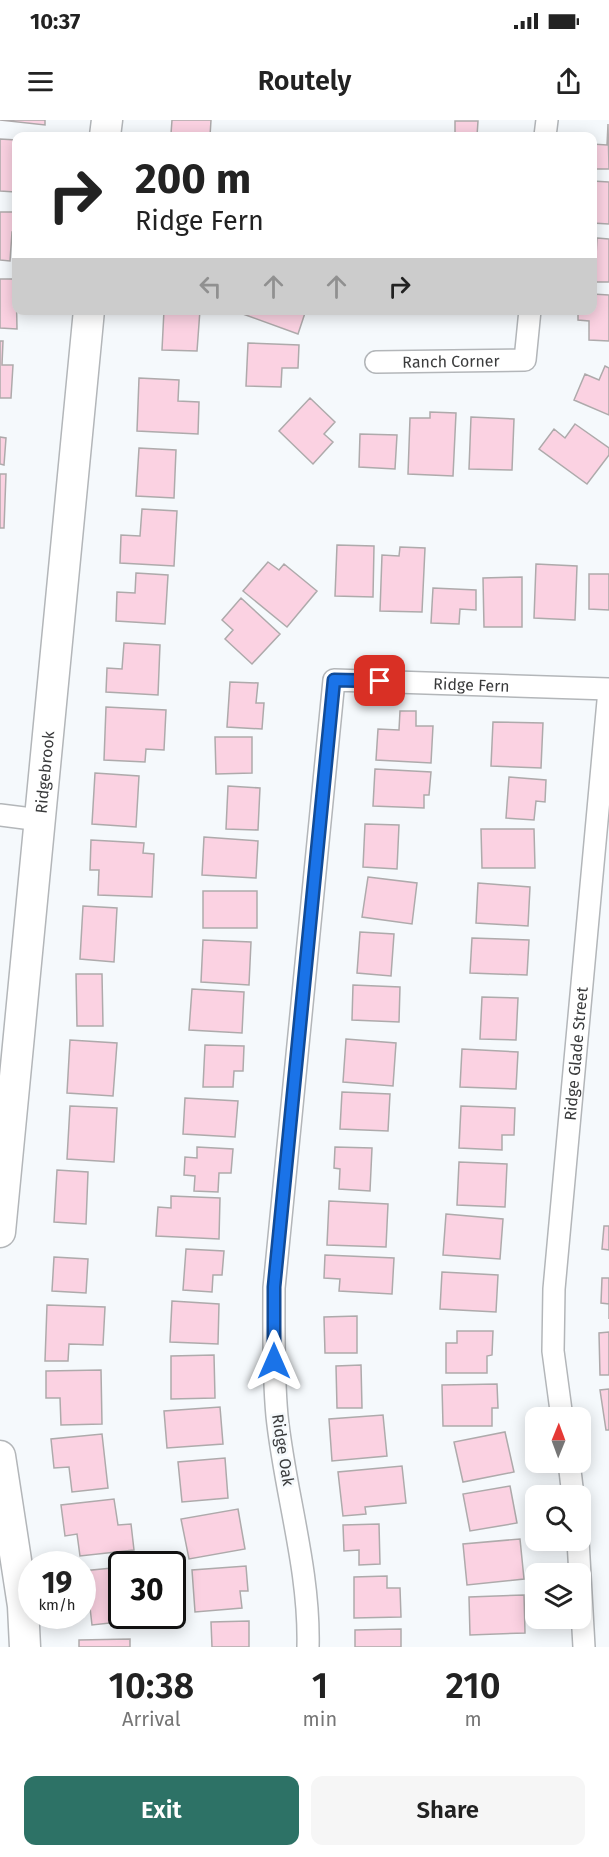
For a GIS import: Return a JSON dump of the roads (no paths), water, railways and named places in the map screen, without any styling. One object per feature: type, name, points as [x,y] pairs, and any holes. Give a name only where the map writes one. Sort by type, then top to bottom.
[{"type":"street","name":"Ridgebrook","points":[[0,1232],[6,1093],[40,820],[88,315]]},
{"type":"street","name":"Ranch Corner","points":[[376,362],[525,360],[530,315]]},
{"type":"street","name":"Ridge Fern","points":[[334,680],[609,690]]},
{"type":"street","name":"Ridge Oak","points":[[308,1647],[309,1623],[299,1546],[277,1417],[274,1287],[334,680]]},
{"type":"street","name":"Ridge Glade Street","points":[[561,1407],[553,1351],[554,1289],[609,690]]},
{"type":"street","points":[[0,815],[40,820]]},
{"type":"street","points":[[0,1456],[23,1606],[25,1647]]},
{"type":"street","points":[[579,1551],[584,1647]]}]
